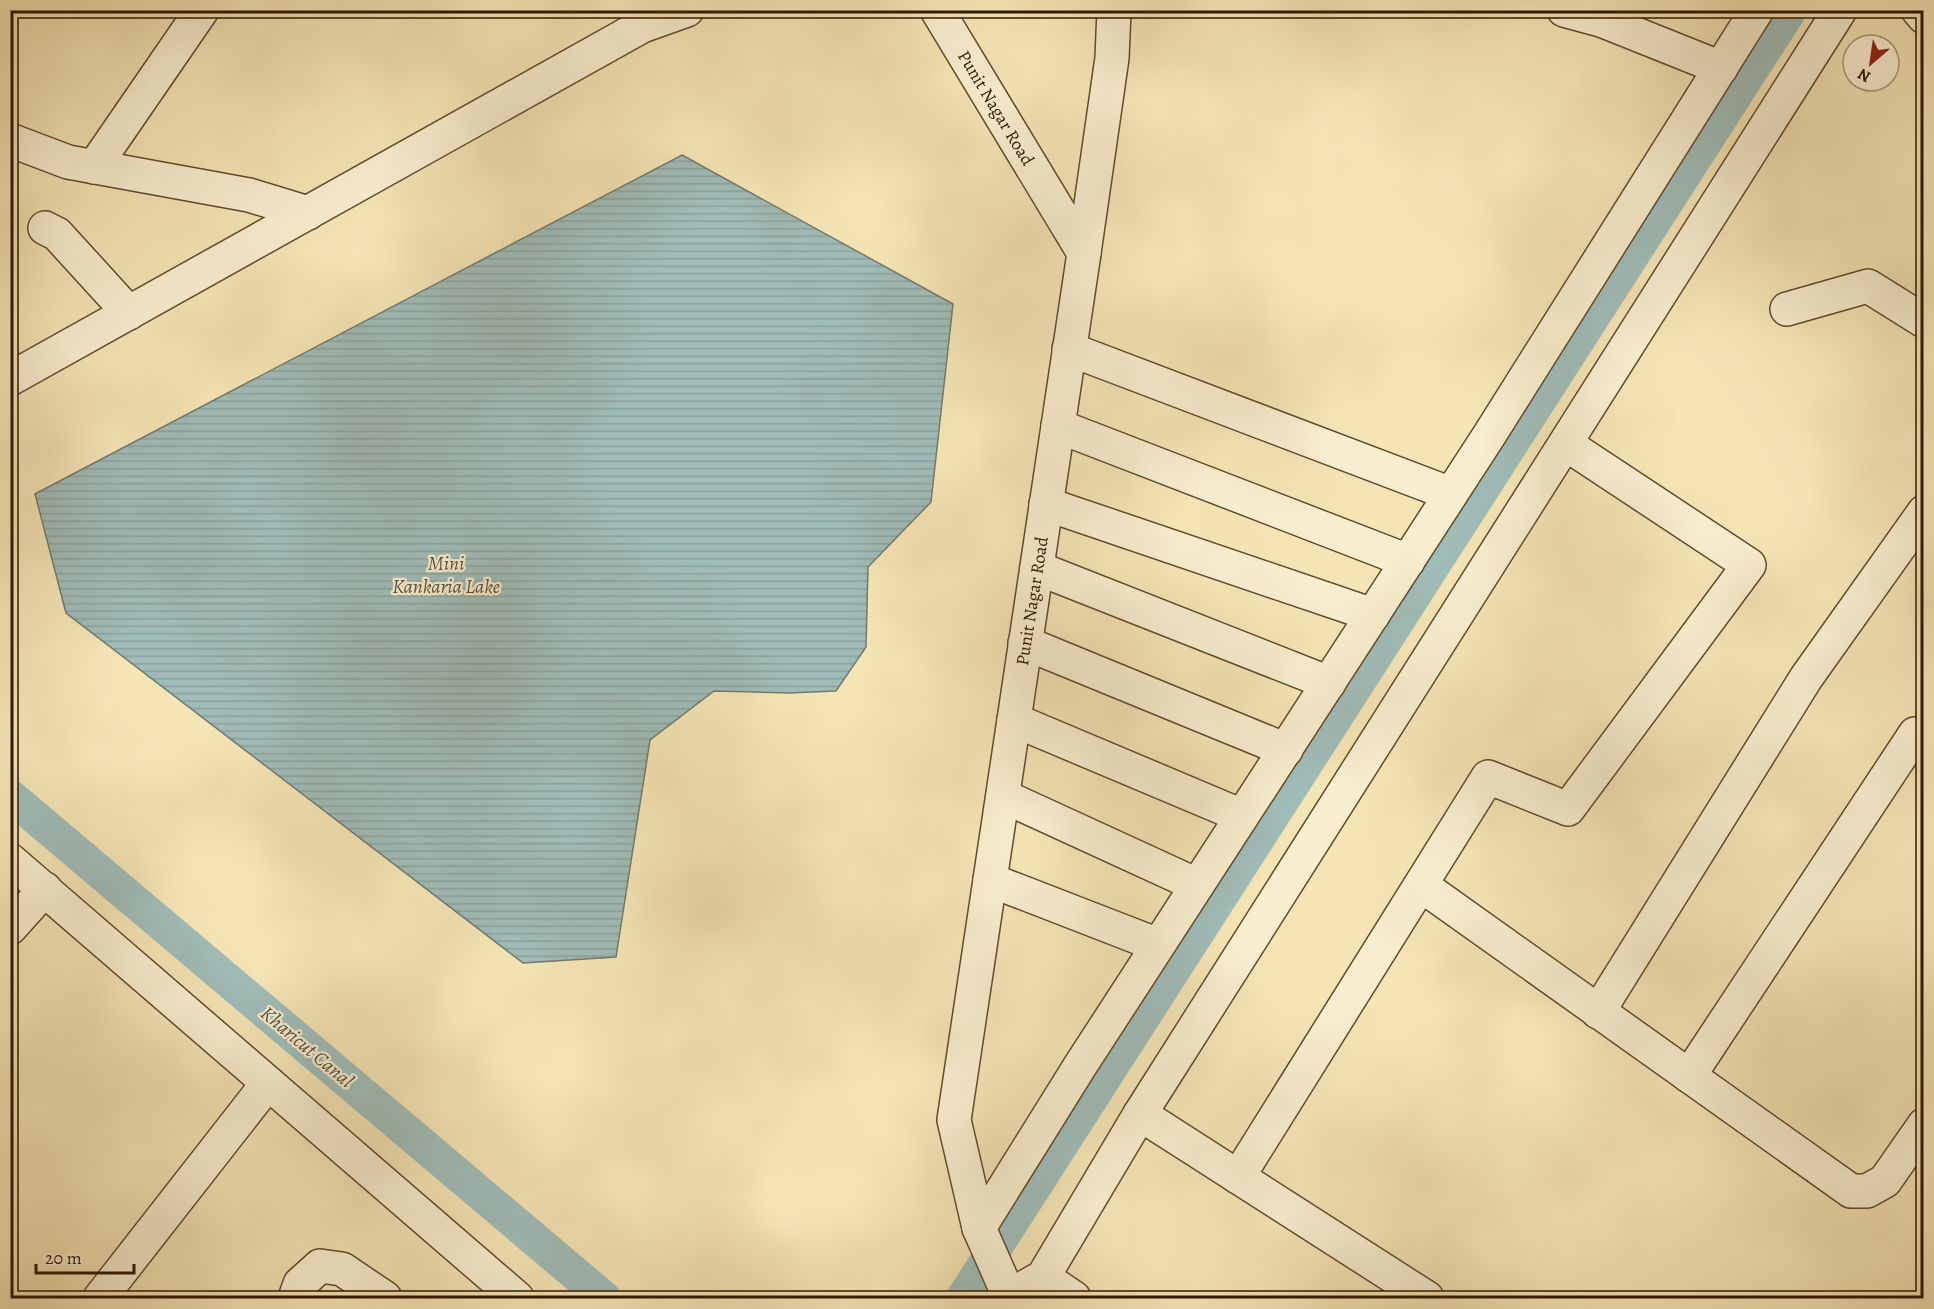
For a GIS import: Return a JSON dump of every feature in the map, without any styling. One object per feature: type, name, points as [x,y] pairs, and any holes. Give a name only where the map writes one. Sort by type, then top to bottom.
[{"type":"street","points":[[94,167],[202,10]]},
{"type":"street","points":[[10,379],[642,26],[687,10]]},
{"type":"street","name":"Punit Nagar Road","points":[[937,10],[1084,253],[954,1120],[980,1229],[1008,1296]]},
{"type":"street","points":[[1084,253],[1112,58],[1114,10]]},
{"type":"street","points":[[1564,10],[1601,20],[1720,68]]},
{"type":"street","points":[[980,1229],[1080,1066],[1451,494],[1757,10]]},
{"type":"street","points":[[1008,1296],[1043,1277],[1140,1114],[1840,10]]},
{"type":"street","points":[[1918,10],[1923,17]]},
{"type":"street","points":[[10,140],[68,162],[249,195],[308,213]]},
{"type":"street","points":[[45,228],[57,234],[129,313]]},
{"type":"street","points":[[1787,309],[1868,286],[1923,321]]},
{"type":"street","points":[[1069,350],[1451,494]]},
{"type":"street","points":[[1058,426],[1408,561]]},
{"type":"street","points":[[1238,1177],[1488,777],[1568,809],[1749,565],[1566,444]]},
{"type":"street","points":[[1046,504],[1373,615]]},
{"type":"street","points":[[1598,1012],[1806,678],[1923,512]]},
{"type":"street","points":[[1037,568],[1329,683]]},
{"type":"street","points":[[1025,643],[1286,750]]},
{"type":"street","points":[[1014,720],[1242,816]]},
{"type":"street","points":[[1689,1076],[1915,734]]},
{"type":"street","points":[[1003,796],[1197,885]]},
{"type":"street","points":[[10,860],[517,1299]]},
{"type":"street","points":[[990,880],[1158,945]]},
{"type":"street","points":[[1421,885],[1851,1191],[1867,1191],[1885,1181],[1923,1125]]},
{"type":"street","points":[[10,928],[45,889]]},
{"type":"street","points":[[100,1299],[268,1083]]},
{"type":"street","points":[[1140,1114],[1427,1299]]},
{"type":"street","points":[[295,1299],[300,1284],[320,1266],[342,1269],[384,1299]]},
{"type":"street","points":[[1043,1277],[1074,1299]]},
{"type":"water","name":"Mini Kankaria Lake","points":[[682,155],[953,304],[931,502],[868,567],[866,647],[836,691],[789,693],[714,691],[650,740],[616,957],[523,963],[66,613],[35,494]]},
{"type":"waterway","points":[[963,1298],[1790,10]]},
{"type":"waterway","name":"Kharicut Canal","points":[[10,796],[604,1298]]}]
